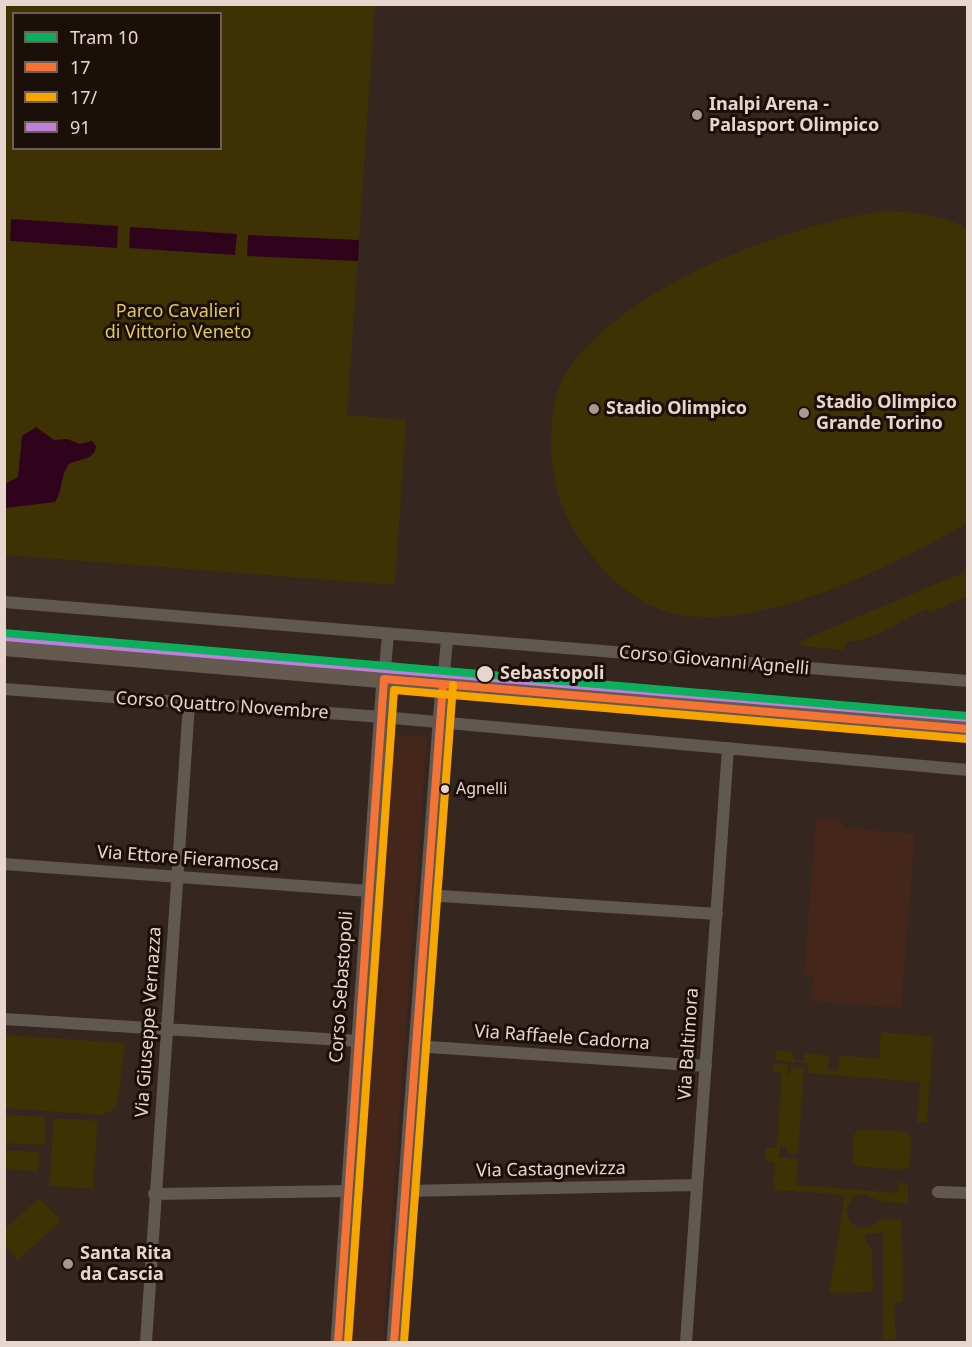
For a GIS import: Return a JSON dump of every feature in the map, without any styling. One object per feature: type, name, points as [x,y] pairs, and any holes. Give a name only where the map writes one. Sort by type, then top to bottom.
[{"type":"main road","points":[[4,647],[968,729]]},
{"type":"street","points":[[4,602],[388,634]]},
{"type":"street","name":"Corso Giovanni Agnelli","points":[[388,634],[968,681]]},
{"type":"street","name":"Corso Sebastopoli","points":[[338,1342],[388,634]]},
{"type":"street","points":[[394,1342],[447,639]]},
{"type":"street","name":"Corso Quattro Novembre","points":[[4,689],[439,723]]},
{"type":"street","name":"Via Giuseppe Vernazza","points":[[146,1342],[154,1194],[189,704]]},
{"type":"street","points":[[439,723],[968,770]]},
{"type":"street","name":"Via Baltimora","points":[[686,1342],[728,748]]},
{"type":"street","name":"Via Ettore Fieramosca","points":[[4,864],[369,891]]},
{"type":"street","points":[[426,895],[717,914]]},
{"type":"street","points":[[4,1019],[167,1031],[358,1041]]},
{"type":"street","name":"Via Raffaele Cadorna","points":[[415,1047],[706,1066]]},
{"type":"street","name":"Via Castagnevizza","points":[[405,1191],[697,1185]]},
{"type":"street","points":[[154,1194],[348,1191]]},
{"type":"street","points":[[938,1192],[968,1193]]},
{"type":"shaded area","points":[[11,219],[118,226],[117,248],[10,241]]},
{"type":"shaded area","points":[[130,227],[237,234],[235,255],[129,248]]},
{"type":"shaded area","points":[[248,235],[359,240],[358,261],[247,256]]},
{"type":"shaded area","points":[[36,427],[54,440],[67,439],[80,444],[92,441],[96,446],[95,451],[89,457],[68,465],[55,502],[5,508],[5,484],[18,477],[22,436]]},
{"type":"shaded area","points":[[391,734],[427,737],[383,1342],[347,1342]]},
{"type":"shaded area","points":[[816,818],[838,820],[847,828],[915,834],[901,1008],[811,1001],[813,976],[804,975]]},
{"type":"green space","name":"Parco Cavalieri di Vittorio Veneto","points":[[4,5],[375,5],[347,415],[406,420],[395,585],[5,555]]},
{"type":"green space","name":"Stadio Olimpico Grande Torino","points":[[886,211],[938,217],[967,229],[967,523],[870,574],[794,602],[757,612],[721,617],[687,616],[654,607],[639,599],[612,578],[589,552],[573,528],[562,505],[551,458],[554,406],[561,383],[584,350],[618,319],[658,291],[704,267],[753,246],[846,218]]},
{"type":"green space","points":[[967,571],[967,596],[929,613],[927,609],[868,638],[846,642],[844,650],[802,646],[800,641]]},
{"type":"green space","points":[[881,1032],[933,1037],[927,1123],[917,1122],[920,1082],[808,1073],[808,1063],[776,1060],[776,1050],[793,1052],[793,1060],[804,1061],[804,1053],[829,1055],[828,1070],[838,1071],[839,1055],[879,1059]]},
{"type":"green space","points":[[4,1035],[125,1043],[117,1108],[102,1115],[5,1108]]},
{"type":"green space","points":[[773,1063],[787,1064],[787,1074],[790,1074],[791,1067],[804,1068],[798,1154],[787,1153],[787,1147],[780,1147],[779,1158],[798,1159],[796,1185],[898,1193],[899,1181],[908,1185],[908,1204],[879,1201],[864,1194],[853,1197],[846,1209],[850,1222],[862,1228],[882,1219],[902,1220],[903,1302],[894,1303],[896,1340],[883,1340],[883,1233],[865,1233],[865,1242],[872,1249],[873,1292],[829,1293],[845,1195],[773,1190],[775,1163],[766,1162],[766,1148],[777,1148],[782,1072],[773,1071]]},
{"type":"green space","points":[[5,1115],[46,1117],[45,1145],[5,1143]]},
{"type":"green space","points":[[54,1118],[98,1121],[93,1189],[49,1186]]},
{"type":"green space","points":[[859,1129],[907,1132],[911,1138],[910,1166],[904,1170],[857,1166],[853,1161],[854,1134]]},
{"type":"green space","points":[[4,1150],[39,1152],[38,1172],[5,1169]]},
{"type":"green space","points":[[39,1198],[61,1221],[18,1260],[5,1245],[5,1229]]},
{"type":"tram line","name":"10","points":[[4,633],[968,716]]},
{"type":"transit line","name":"91","points":[[5,637],[968,718]]},
{"type":"transit line","name":"17","points":[[338,1342],[384,679],[968,729]]},
{"type":"transit line","name":"17","points":[[394,1342],[443,684]]},
{"type":"transit line","name":"17/","points":[[404,1342],[453,685]]},
{"type":"transit line","name":"17/","points":[[348,1342],[394,690],[967,739]]},
{"type":"place","name":"Inalpi Arena - Palasport Olimpico","points":[[697,115]]},
{"type":"place","name":"Stadio Olimpico","points":[[594,409]]},
{"type":"place","name":"Stadio Olimpico Grande Torino","points":[[804,413]]},
{"type":"place","name":"Sebastopoli","points":[[485,674]]},
{"type":"place","name":"Agnelli","points":[[445,789]]},
{"type":"place","name":"Santa Rita da Cascia","points":[[68,1264]]}]
